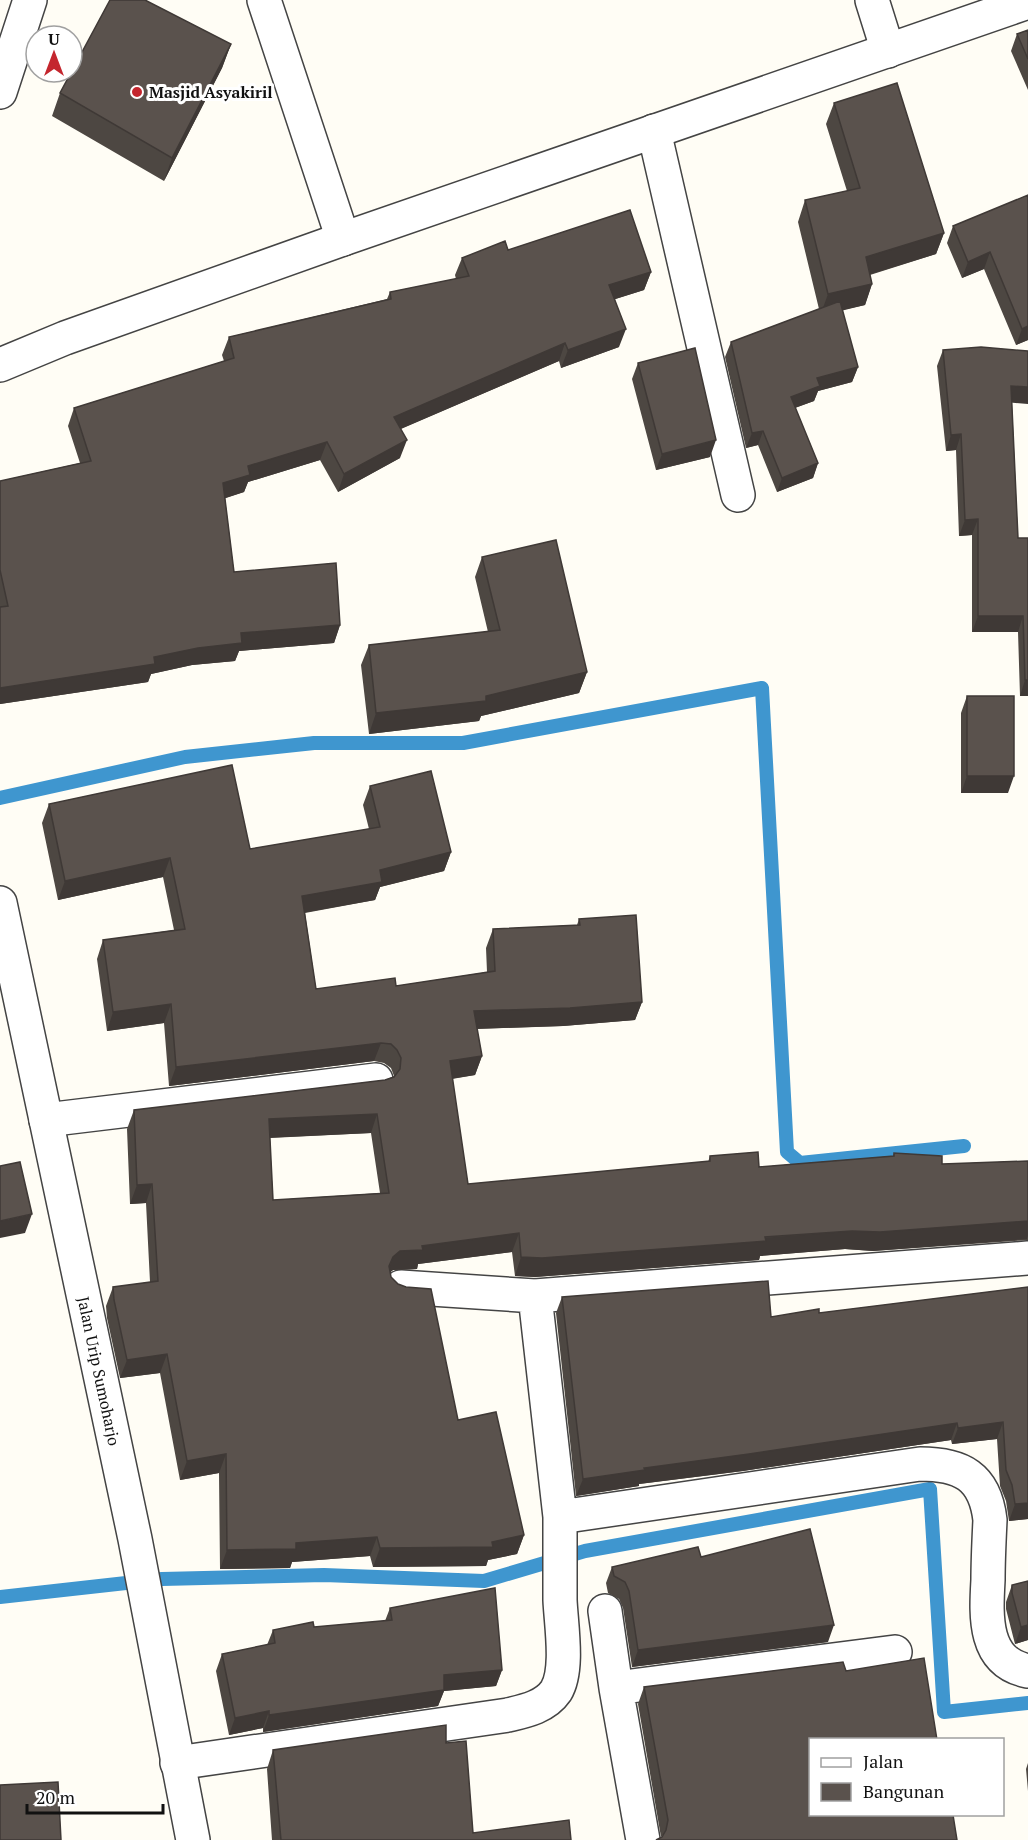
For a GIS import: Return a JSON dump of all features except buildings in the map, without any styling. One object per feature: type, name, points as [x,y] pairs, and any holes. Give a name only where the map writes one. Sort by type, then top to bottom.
[{"type":"street","points":[[0,92],[30,0]]},
{"type":"street","points":[[264,0],[343,239]]},
{"type":"street","points":[[872,0],[888,51]]},
{"type":"street","points":[[0,365],[65,338],[343,239],[1028,2]]},
{"type":"street","points":[[654,131],[738,495]]},
{"type":"street","name":"Jalan Urip Sumoharjo","points":[[0,903],[135,1539],[193,1840]]},
{"type":"street","points":[[46,1120],[376,1080]]},
{"type":"street","points":[[401,1287],[535,1296],[1028,1258]]},
{"type":"street","points":[[177,1763],[508,1715],[531,1709],[545,1702],[556,1691],[561,1677],[563,1654],[560,1530],[535,1296]]},
{"type":"street","points":[[560,1530],[920,1464],[939,1464],[954,1468],[979,1485],[988,1507],[990,1520],[987,1608],[989,1633],[996,1651],[1006,1662],[1028,1671]]},
{"type":"street","points":[[605,1611],[643,1840]]},
{"type":"street","points":[[616,1688],[895,1652]]},
{"type":"waterway","points":[[0,798],[185,757],[314,743],[463,743],[762,688],[787,1152],[800,1163],[964,1146]]},
{"type":"waterway","points":[[0,1597],[162,1579],[324,1575],[484,1581],[585,1551],[930,1489],[944,1712],[1028,1703]]},
{"type":"place","name":"Masjid Asyakiril","points":[[137,92]]}]
